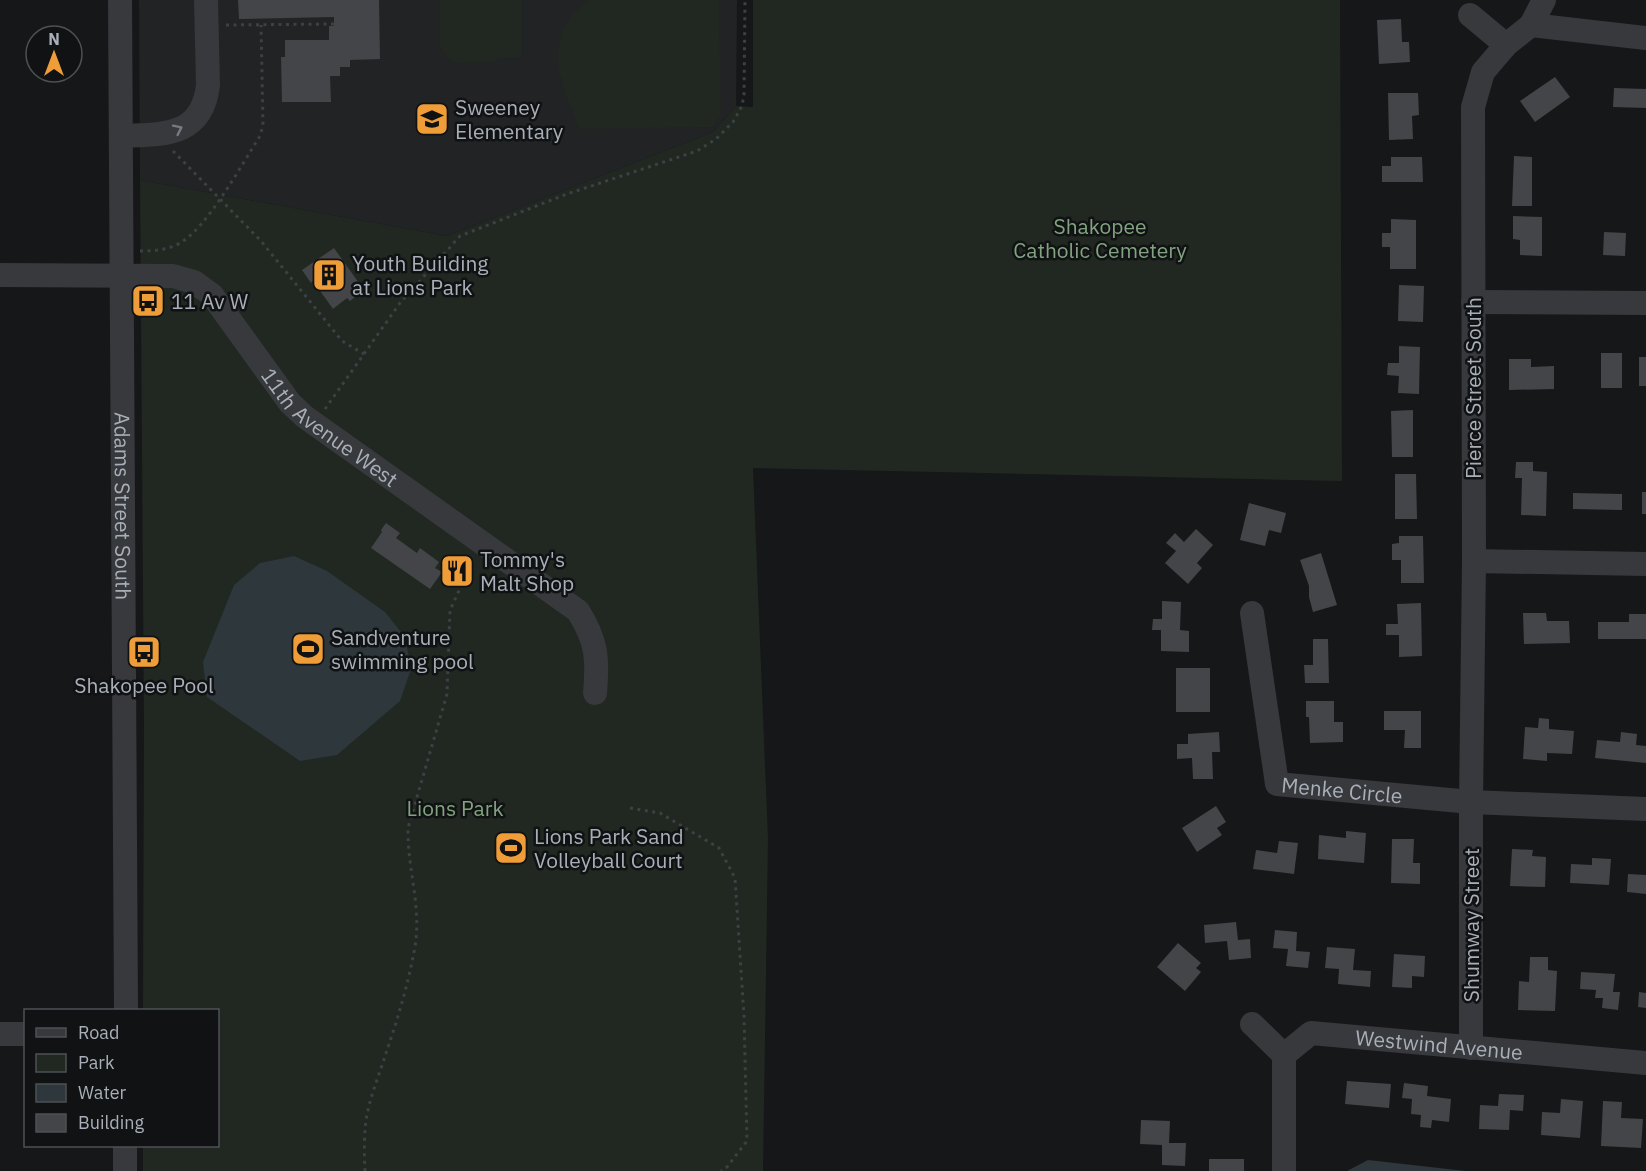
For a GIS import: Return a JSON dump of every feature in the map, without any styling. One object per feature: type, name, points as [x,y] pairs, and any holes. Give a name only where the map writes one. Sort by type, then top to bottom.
[{"type":"street","name":"Adams Street South","points":[[120,0],[126,1009]]},
{"type":"street","points":[[121,136],[166,134],[185,127],[202,108],[207,97],[208,86],[206,0]]},
{"type":"street","name":"Pierce Street South","points":[[1471,802],[1474,561],[1473,107],[1482,72],[1506,45],[1531,25],[1544,0]]},
{"type":"street","points":[[1470,15],[1506,45]]},
{"type":"street","points":[[1531,25],[1646,38]]},
{"type":"street","name":"11th Avenue West","points":[[0,275],[123,263],[194,282],[203,288],[221,306],[290,403],[305,417],[578,611],[587,625],[596,648],[595,693]]},
{"type":"street","points":[[1473,302],[1646,303]]},
{"type":"street","points":[[1474,561],[1646,564]]},
{"type":"street","name":"Menke Circle","points":[[1252,613],[1277,784],[1471,802]]},
{"type":"street","points":[[1471,802],[1646,809]]},
{"type":"street","name":"Shumway Street","points":[[1471,802],[1471,1048]]},
{"type":"street","points":[[1252,1023],[1284,1055],[1284,1171]]},
{"type":"street","name":"Westwind Avenue","points":[[1284,1055],[1311,1033],[1646,1064]]},
{"type":"street","points":[[0,1034],[24,1034]]},
{"type":"street","points":[[125,1147],[125,1171]]},
{"type":"path","points":[[322,413],[400,303],[460,236],[567,194],[697,151],[716,139],[733,122],[742,106],[745,0]]},
{"type":"path","points":[[221,25],[334,24]]},
{"type":"path","points":[[123,263],[182,242],[202,224],[262,130],[261,25]]},
{"type":"path","points":[[168,146],[220,197],[275,257],[342,341],[364,354]]},
{"type":"path","points":[[365,1171],[366,1123],[370,1103],[396,1019],[414,952],[417,930],[417,905],[408,828],[447,694],[450,610],[473,560],[484,544]]},
{"type":"path","points":[[630,808],[660,813],[719,848],[735,878],[745,1038],[747,1141],[727,1167],[721,1171]]},
{"type":"shaded area","name":"Sweeney Elementary","points":[[139,0],[737,0],[736,106],[713,132],[447,236],[140,180]]},
{"type":"green space","points":[[440,0],[521,0],[521,57],[500,57],[493,62],[453,63],[440,47]]},
{"type":"green space","points":[[589,0],[719,0],[721,116],[712,127],[580,129],[563,87],[558,59],[559,44],[563,30],[571,16]]},
{"type":"green space","name":"Lions Park","points":[[753,0],[1340,0],[1342,481],[753,468],[768,839],[763,1171],[143,1171],[143,1147],[219,1147],[219,1009],[143,1009],[144,725],[140,180],[447,236],[713,132],[736,106],[753,107]]},
{"type":"water","name":"Sandventure swimming pool","points":[[294,556],[327,571],[385,612],[405,637],[411,669],[400,701],[337,755],[300,761],[207,697],[203,662],[234,585],[260,563]]},
{"type":"water","points":[[1368,1160],[1466,1171],[1347,1171]]},
{"type":"building","points":[[238,0],[379,0],[380,59],[350,60],[350,67],[340,67],[340,76],[330,76],[331,102],[282,102],[281,57],[285,57],[285,40],[329,40],[329,26],[334,26],[334,17],[239,19]]},
{"type":"building","points":[[1401,19],[1402,42],[1409,42],[1410,62],[1379,64],[1377,20]]},
{"type":"building","points":[[1555,77],[1570,97],[1535,122],[1520,101]]},
{"type":"building","points":[[1614,88],[1646,89],[1646,108],[1613,107]]},
{"type":"building","points":[[1388,93],[1418,93],[1419,115],[1412,116],[1413,139],[1389,140]]},
{"type":"building","points":[[1514,156],[1532,157],[1532,206],[1512,206]]},
{"type":"building","points":[[1391,157],[1422,157],[1423,182],[1382,182],[1382,166],[1391,166]]},
{"type":"building","points":[[1513,216],[1542,217],[1542,256],[1520,255],[1520,240],[1513,239]]},
{"type":"building","points":[[1391,219],[1416,220],[1416,269],[1390,269],[1390,247],[1382,247],[1382,233],[1391,233]]},
{"type":"building","points":[[1604,232],[1626,233],[1625,256],[1603,255]]},
{"type":"building","name":"Youth Building at Lions Park","points":[[334,248],[364,290],[350,301],[347,298],[333,309],[302,270]]},
{"type":"building","points":[[1399,285],[1424,286],[1423,322],[1398,321]]},
{"type":"building","points":[[1399,346],[1420,347],[1419,394],[1398,393],[1399,376],[1387,375],[1388,363],[1399,363]]},
{"type":"building","points":[[1601,353],[1622,353],[1622,388],[1601,388]]},
{"type":"building","points":[[1639,357],[1646,357],[1646,386],[1639,386]]},
{"type":"building","points":[[1509,359],[1531,359],[1531,367],[1554,366],[1554,389],[1509,390]]},
{"type":"building","points":[[1413,410],[1413,457],[1392,457],[1391,411]]},
{"type":"building","points":[[1516,462],[1533,462],[1533,471],[1547,472],[1546,516],[1521,515],[1522,478],[1515,478]]},
{"type":"building","points":[[1395,474],[1416,474],[1417,519],[1395,519]]},
{"type":"building","points":[[1642,492],[1646,492],[1646,514],[1642,514]]},
{"type":"building","points":[[1573,493],[1622,494],[1622,510],[1573,509]]},
{"type":"building","points":[[1249,503],[1286,513],[1281,533],[1269,530],[1265,546],[1240,540]]},
{"type":"building","points":[[386,523],[400,533],[396,538],[417,553],[420,548],[439,562],[435,568],[442,572],[430,589],[371,548]]},
{"type":"building","points":[[1196,529],[1213,545],[1197,563],[1202,568],[1188,584],[1165,563],[1176,551],[1166,543],[1175,533],[1184,542]]},
{"type":"building","points":[[1399,536],[1423,536],[1424,583],[1401,583],[1401,560],[1392,560],[1392,544],[1399,543]]},
{"type":"building","points":[[1321,553],[1337,605],[1313,612],[1309,586],[1300,560]]},
{"type":"building","points":[[1162,601],[1181,602],[1180,630],[1189,631],[1189,652],[1161,651],[1161,630],[1152,630],[1153,619],[1162,619]]},
{"type":"building","points":[[1421,603],[1422,656],[1399,657],[1399,635],[1386,635],[1386,624],[1398,624],[1397,604]]},
{"type":"building","points":[[1523,613],[1546,613],[1547,621],[1569,621],[1570,643],[1524,644]]},
{"type":"building","points":[[1629,614],[1646,614],[1646,639],[1598,639],[1598,622],[1629,622]]},
{"type":"building","points":[[1313,639],[1328,639],[1329,683],[1305,683],[1304,665],[1313,665]]},
{"type":"building","points":[[1176,668],[1210,668],[1210,712],[1176,712]]},
{"type":"building","points":[[1306,701],[1334,701],[1334,722],[1343,722],[1343,742],[1310,743]]},
{"type":"building","points":[[1384,711],[1421,711],[1421,748],[1404,748],[1405,730],[1384,730]]},
{"type":"building","points":[[1539,718],[1549,719],[1549,729],[1574,731],[1572,754],[1547,753],[1547,761],[1523,759],[1525,727],[1538,728]]},
{"type":"building","points":[[1219,732],[1220,752],[1212,752],[1213,779],[1193,779],[1192,758],[1177,759],[1177,744],[1188,744],[1188,734]]},
{"type":"building","points":[[1621,732],[1637,734],[1636,745],[1646,746],[1646,763],[1595,758],[1597,740],[1620,742]]},
{"type":"building","points":[[1216,806],[1226,822],[1217,828],[1222,835],[1197,852],[1182,828]]},
{"type":"building","points":[[1346,831],[1366,833],[1364,863],[1318,859],[1319,835],[1346,838]]},
{"type":"building","points":[[1392,839],[1414,839],[1413,863],[1420,863],[1420,884],[1391,883]]},
{"type":"building","points":[[1279,841],[1298,843],[1294,874],[1253,869],[1256,850],[1277,853]]},
{"type":"building","points":[[1512,849],[1533,850],[1532,856],[1546,857],[1545,887],[1510,886]]},
{"type":"building","points":[[1592,858],[1611,859],[1609,885],[1570,883],[1571,864],[1592,865]]},
{"type":"building","points":[[1628,874],[1646,875],[1646,894],[1627,892]]},
{"type":"building","points":[[1236,922],[1238,940],[1250,939],[1251,958],[1229,960],[1227,941],[1205,943],[1204,925]]},
{"type":"building","points":[[1275,930],[1297,932],[1296,951],[1310,952],[1308,968],[1286,966],[1288,949],[1273,948]]},
{"type":"building","points":[[1178,943],[1201,963],[1196,968],[1201,972],[1185,991],[1157,967]]},
{"type":"building","points":[[1327,947],[1355,949],[1353,970],[1371,971],[1370,987],[1338,984],[1339,969],[1325,968]]},
{"type":"building","points":[[1394,954],[1425,956],[1424,977],[1412,976],[1412,988],[1392,987]]},
{"type":"building","points":[[1530,957],[1548,957],[1548,970],[1557,971],[1555,1011],[1518,1010],[1519,981],[1529,982]]},
{"type":"building","points":[[1581,972],[1615,974],[1613,992],[1620,992],[1618,1010],[1602,1008],[1603,998],[1595,998],[1596,990],[1580,989]]},
{"type":"building","points":[[1639,992],[1646,993],[1646,1008],[1638,1007]]},
{"type":"building","points":[[1347,1081],[1391,1084],[1389,1108],[1345,1104]]},
{"type":"building","points":[[1404,1083],[1428,1086],[1427,1096],[1451,1099],[1449,1122],[1432,1120],[1431,1128],[1420,1127],[1421,1115],[1411,1114],[1412,1099],[1402,1098]]},
{"type":"building","points":[[1499,1094],[1524,1095],[1523,1111],[1510,1110],[1509,1130],[1479,1129],[1480,1105],[1498,1106]]},
{"type":"building","points":[[1561,1099],[1583,1101],[1580,1138],[1541,1135],[1542,1112],[1560,1113]]},
{"type":"building","points":[[1603,1101],[1622,1102],[1621,1118],[1643,1119],[1641,1148],[1601,1146]]},
{"type":"building","points":[[1141,1120],[1170,1121],[1169,1143],[1186,1143],[1185,1166],[1162,1165],[1162,1145],[1140,1144]]},
{"type":"building","points":[[1209,1159],[1244,1159],[1244,1171],[1209,1171]]},
{"type":"place","name":"Sweeney Elementary","points":[[432,119]]},
{"type":"place","name":"Youth Building at Lions Park","points":[[329,275]]},
{"type":"place","name":"11 Av W","points":[[148,301]]},
{"type":"place","name":"Tommy's Malt Shop","points":[[457,571]]},
{"type":"place","name":"Sandventure swimming pool","points":[[308,649]]},
{"type":"place","name":"Shakopee Pool","points":[[144,652]]},
{"type":"place","name":"Lions Park Sand Volleyball Court","points":[[511,848]]},
{"type":"park label","name":"Shakopee Catholic Cemetery","points":[[1100,238]]}]
